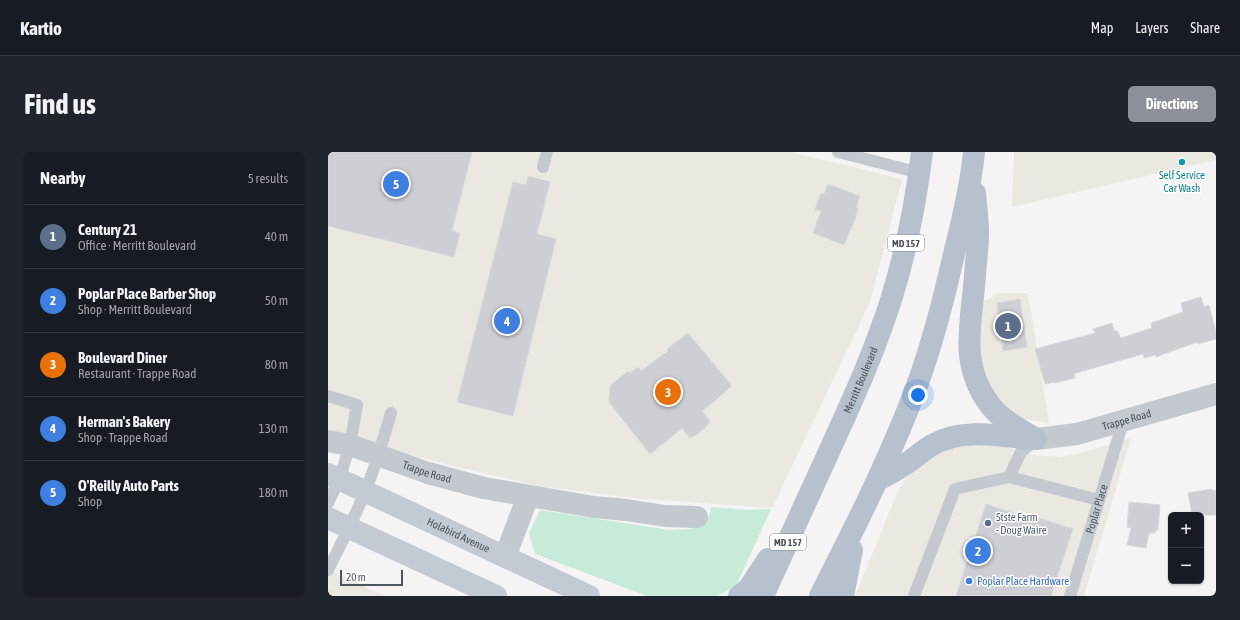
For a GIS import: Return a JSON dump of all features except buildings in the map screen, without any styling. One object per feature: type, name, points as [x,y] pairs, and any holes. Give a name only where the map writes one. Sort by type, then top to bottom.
[{"type":"main road","name":"Merritt Boulevard","points":[[763,596],[864,373],[880,332],[892,298],[905,251],[920,173],[922,152]]},
{"type":"main road","points":[[972,156],[978,232],[968,338],[973,370],[978,384],[990,405],[1005,420],[1036,439]]},
{"type":"main road","points":[[820,596],[878,480],[910,403],[930,345],[949,277],[965,209],[972,156]]},
{"type":"main road","points":[[878,480],[903,466],[932,445],[951,437],[970,434],[985,434],[1036,439]]},
{"type":"main road","name":"Holabird Avenue","points":[[334,477],[589,596]]},
{"type":"main road","points":[[739,596],[748,588],[812,488]]},
{"type":"main road","points":[[328,518],[496,596]]},
{"type":"main road","points":[[843,596],[859,519]]},
{"type":"street","name":"Trappe Road","points":[[1036,439],[1077,434],[1216,394]]},
{"type":"street","name":"Trappe Road","points":[[328,441],[350,445],[435,475],[484,488],[594,507],[666,516],[697,517]]},
{"type":"street","points":[[505,557],[528,496]]},
{"type":"lane","points":[[543,167],[547,152]]},
{"type":"lane","points":[[838,152],[920,173]]},
{"type":"lane","points":[[328,396],[357,404],[350,445],[334,477],[328,503]]},
{"type":"lane","points":[[328,570],[350,528],[365,492],[391,413]]},
{"type":"lane","name":"Poplar Place","points":[[1070,596],[1123,422]]},
{"type":"lane","points":[[1009,476],[1020,452],[1036,439]]},
{"type":"lane","points":[[914,596],[955,489],[1009,476],[1100,500]]},
{"type":"shaded area","points":[[328,152],[790,152],[902,179],[870,302],[772,508],[633,498],[539,486],[453,466],[328,433]]},
{"type":"shaded area","points":[[1014,152],[1216,152],[1216,160],[1012,207]]},
{"type":"shaded area","points":[[997,293],[1028,293],[1049,423],[1022,419],[1001,406],[981,380],[978,302],[990,299]]},
{"type":"shaded area","points":[[1131,438],[1084,596],[855,596],[898,491],[915,464],[935,448],[984,440],[1033,455],[1059,457],[1081,453]]},
{"type":"shaded area","points":[[328,570],[385,596],[328,596]]},
{"type":"green space","points":[[711,507],[749,510],[771,509],[736,586],[717,596],[647,596],[535,554],[529,533],[540,510],[669,530],[690,529],[700,523],[701,514],[709,517]]},
{"type":"place","name":"Self Service Car Wash","points":[[1182,162]]},
{"type":"place","name":"O'Reilly Auto Parts","points":[[396,184]]},
{"type":"place","name":"Herman's Bakery","points":[[507,321]]},
{"type":"place","name":"Century 21","points":[[1008,326]]},
{"type":"place","name":"Boulevard Diner","points":[[668,392]]},
{"type":"place","name":"Stste Farm - Doug Waire","points":[[988,523]]},
{"type":"place","name":"Poplar Place Barber Shop","points":[[978,551]]},
{"type":"place","name":"Poplar Place Hardware","points":[[969,581]]}]
